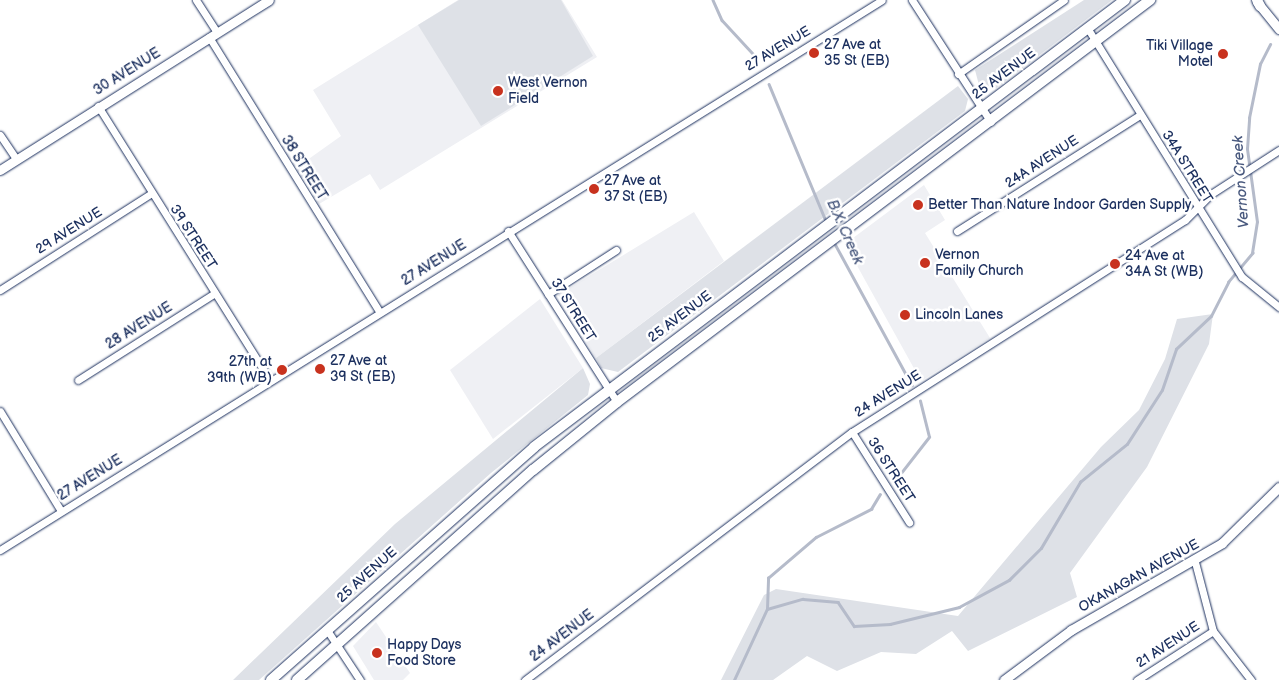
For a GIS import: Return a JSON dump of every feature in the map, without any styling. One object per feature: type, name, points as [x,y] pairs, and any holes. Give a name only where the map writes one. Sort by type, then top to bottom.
[{"type":"main road","name":"25 AVENUE","points":[[271,680],[522,457],[608,389],[1125,0]]},
{"type":"main road","points":[[296,680],[533,470],[617,402],[991,122],[1150,0]]},
{"type":"street","name":"38 STREET","points":[[196,0],[213,34],[379,311]]},
{"type":"street","name":"30 AVENUE","points":[[0,170],[98,106],[269,0]]},
{"type":"street","name":"27 AVENUE","points":[[0,550],[269,379],[882,0]]},
{"type":"street","points":[[912,0],[958,74],[991,122]]},
{"type":"street","points":[[958,74],[1064,0]]},
{"type":"street","points":[[1258,2],[1278,28]]},
{"type":"street","name":"34A STREET","points":[[1088,29],[1242,277],[1279,307]]},
{"type":"street","name":"39 STREET","points":[[98,106],[150,194],[269,379]]},
{"type":"street","name":"24A AVENUE","points":[[957,231],[1140,115]]},
{"type":"street","points":[[0,135],[16,159]]},
{"type":"street","name":"24 AVENUE","points":[[525,680],[852,432],[1198,208],[1211,194],[1279,150]]},
{"type":"street","name":"29 AVENUE","points":[[0,290],[150,194]]},
{"type":"street","name":"37 STREET","points":[[508,231],[617,402]]},
{"type":"street","points":[[548,294],[616,250]]},
{"type":"street","name":"28 AVENUE","points":[[78,380],[215,293]]},
{"type":"street","points":[[0,411],[61,511]]},
{"type":"street","name":"36 STREET","points":[[852,432],[909,522]]},
{"type":"street","name":"OKANAGAN AVENUE","points":[[1004,680],[1071,630],[1195,562],[1222,543],[1279,487]]},
{"type":"street","points":[[1195,562],[1213,631],[1251,680]]},
{"type":"street","points":[[327,630],[360,680]]},
{"type":"street","name":"21 AVENUE","points":[[1137,680],[1213,631]]},
{"type":"shaded area","points":[[458,0],[562,0],[597,57],[380,190],[370,174],[319,204],[296,168],[341,136],[313,90]]},
{"type":"shaded area","name":"West Vernon Field","points":[[459,0],[561,0],[593,56],[481,126],[418,25]]},
{"type":"shaded area","points":[[1084,0],[1112,0],[996,88],[980,89],[975,70]]},
{"type":"shaded area","points":[[958,86],[968,99],[965,111],[618,372],[601,368],[596,358]]},
{"type":"shaded area","points":[[924,185],[945,220],[925,233],[990,338],[921,381],[845,244]]},
{"type":"shaded area","points":[[694,212],[724,261],[596,358],[558,295]]},
{"type":"shaded area","points":[[540,299],[583,368],[493,439],[450,370]]},
{"type":"shaded area","points":[[1213,314],[1209,344],[1147,467],[1070,573],[1077,597],[968,651],[952,631],[916,654],[881,652],[837,671],[807,656],[773,680],[721,680],[764,595],[776,589],[958,616],[1101,447],[1139,410],[1165,359],[1177,319]]},
{"type":"shaded area","points":[[583,368],[590,384],[588,395],[491,473],[259,680],[233,680],[395,524]]},
{"type":"shaded area","points":[[376,622],[410,673],[403,680],[374,680],[353,646]]},
{"type":"waterway","name":"B.X. Creek","points":[[713,0],[722,20],[757,58]]},
{"type":"waterway","name":"Vernon Creek","points":[[767,609],[803,599],[838,602],[854,626],[890,624],[959,607],[1009,580],[1041,548],[1080,482],[1127,444],[1162,390],[1176,349],[1211,316],[1228,282],[1252,253],[1257,222],[1247,149],[1249,118],[1260,64],[1270,44]]},
{"type":"waterway","name":"B.X. Creek","points":[[769,84],[827,223]]},
{"type":"waterway","name":"B.X. Creek","points":[[834,242],[912,385]]},
{"type":"waterway","name":"B.X. Creek","points":[[894,482],[929,437],[920,401]]},
{"type":"waterway","name":"B.X. Creek","points":[[767,609],[768,578],[816,537],[871,509],[880,494]]},
{"type":"waterway","name":"Vernon Creek","points":[[734,680],[767,609]]},
{"type":"place","name":"27 Ave at 35 St (EB)","points":[[814,53]]},
{"type":"place","name":"Tiki Village Motel","points":[[1223,54]]},
{"type":"place","name":"West Vernon Field","points":[[498,91]]},
{"type":"place","name":"27 Ave at 37 St (EB)","points":[[594,189]]},
{"type":"place","name":"Better Than Nature Indoor Garden Supply","points":[[918,205]]},
{"type":"place","name":"Vernon Family Church","points":[[925,263]]},
{"type":"place","name":"24 Ave at 34A St (WB)","points":[[1115,264]]},
{"type":"place","name":"Lincoln Lanes","points":[[905,315]]},
{"type":"place","name":"27 Ave at 39 St (EB)","points":[[320,369]]},
{"type":"place","name":"27th at 39th (WB)","points":[[282,370]]},
{"type":"place","name":"Happy Days Food Store","points":[[377,653]]}]
